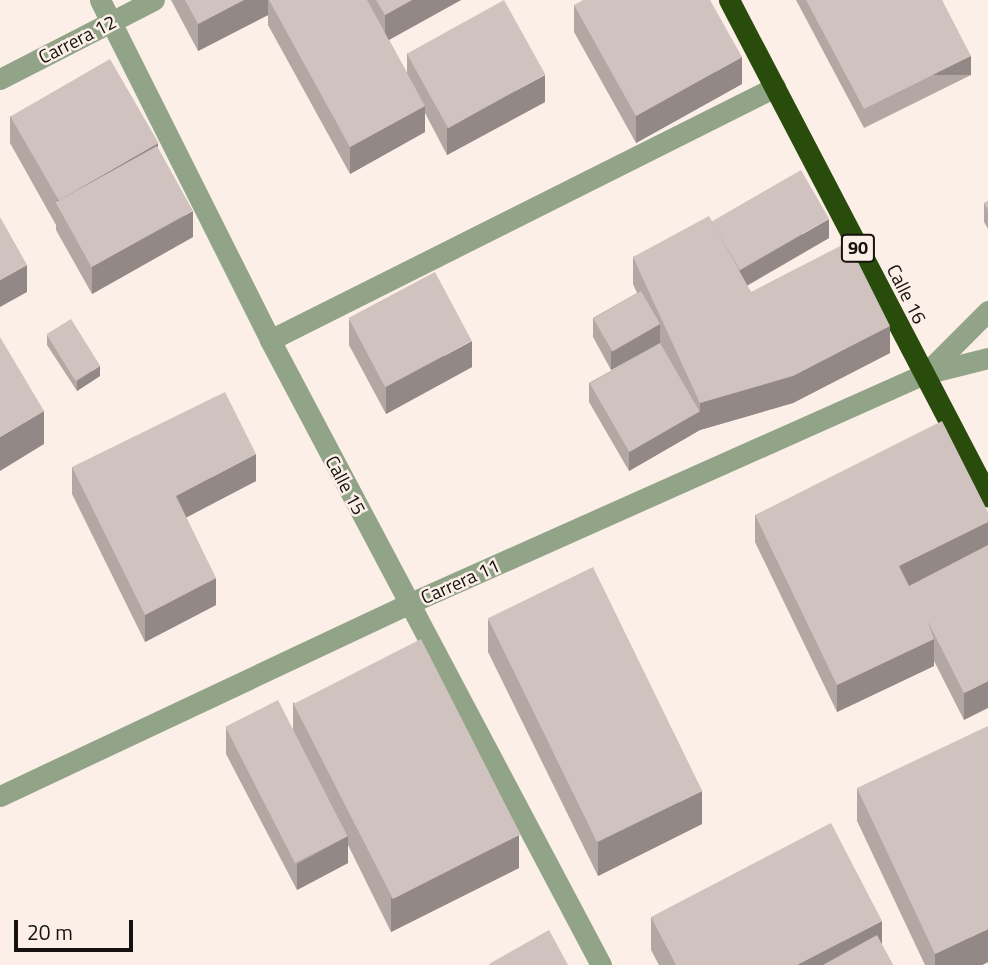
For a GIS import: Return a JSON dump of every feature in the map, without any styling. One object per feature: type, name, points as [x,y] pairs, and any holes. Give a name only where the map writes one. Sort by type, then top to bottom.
[{"type":"highway","name":"Calle 16","points":[[729,0],[988,496]]},
{"type":"street","name":"Calle 15","points":[[100,0],[270,340],[601,965]]},
{"type":"street","name":"Carrera 12","points":[[0,79],[154,0]]},
{"type":"street","points":[[270,340],[775,87]]},
{"type":"street","name":"Carrera 11","points":[[925,374],[988,311]]},
{"type":"street","name":"Carrera 11","points":[[0,796],[408,604],[925,374],[988,358]]},
{"type":"building","points":[[185,0],[244,0],[198,24]]},
{"type":"building","points":[[269,0],[367,0],[425,106],[350,147]]},
{"type":"building","points":[[376,0],[412,0],[385,15]]},
{"type":"building","points":[[504,0],[545,74],[448,128],[407,54]]},
{"type":"building","points":[[583,0],[710,0],[742,57],[636,116],[574,5]]},
{"type":"building","points":[[806,0],[942,0],[971,56],[864,109]]},
{"type":"building","points":[[110,59],[159,143],[59,201],[10,117]]},
{"type":"building","points":[[157,146],[193,211],[91,267],[56,202]]},
{"type":"building","points":[[801,170],[829,218],[740,270],[712,222]]},
{"type":"building","points":[[709,216],[751,292],[848,242],[890,326],[793,376],[700,403],[633,257]]},
{"type":"building","points":[[0,217],[27,265],[0,280]]},
{"type":"building","points":[[435,272],[472,341],[385,387],[348,318]]},
{"type":"building","points":[[641,291],[660,324],[612,351],[593,318]]},
{"type":"building","points":[[71,319],[100,366],[76,381],[46,334]]},
{"type":"building","points":[[0,337],[44,411],[0,437]]},
{"type":"building","points":[[660,343],[700,411],[629,452],[590,384]]},
{"type":"building","points":[[225,392],[256,454],[176,496],[216,578],[145,615],[72,467]]},
{"type":"building","points":[[942,421],[988,512],[988,522],[899,566],[909,586],[988,545],[988,681],[964,693],[927,620],[934,639],[837,685],[755,515]]},
{"type":"building","points":[[593,567],[702,791],[597,842],[488,618]]},
{"type":"building","points":[[421,639],[520,834],[393,899],[294,704]]},
{"type":"building","points":[[278,700],[347,836],[295,863],[225,727]]},
{"type":"building","points":[[988,726],[988,929],[935,954],[857,788]]},
{"type":"building","points":[[831,823],[882,921],[797,965],[676,965],[651,917]]},
{"type":"building","points":[[549,930],[568,965],[489,964]]},
{"type":"building","points":[[877,935],[893,965],[823,965]]}]
